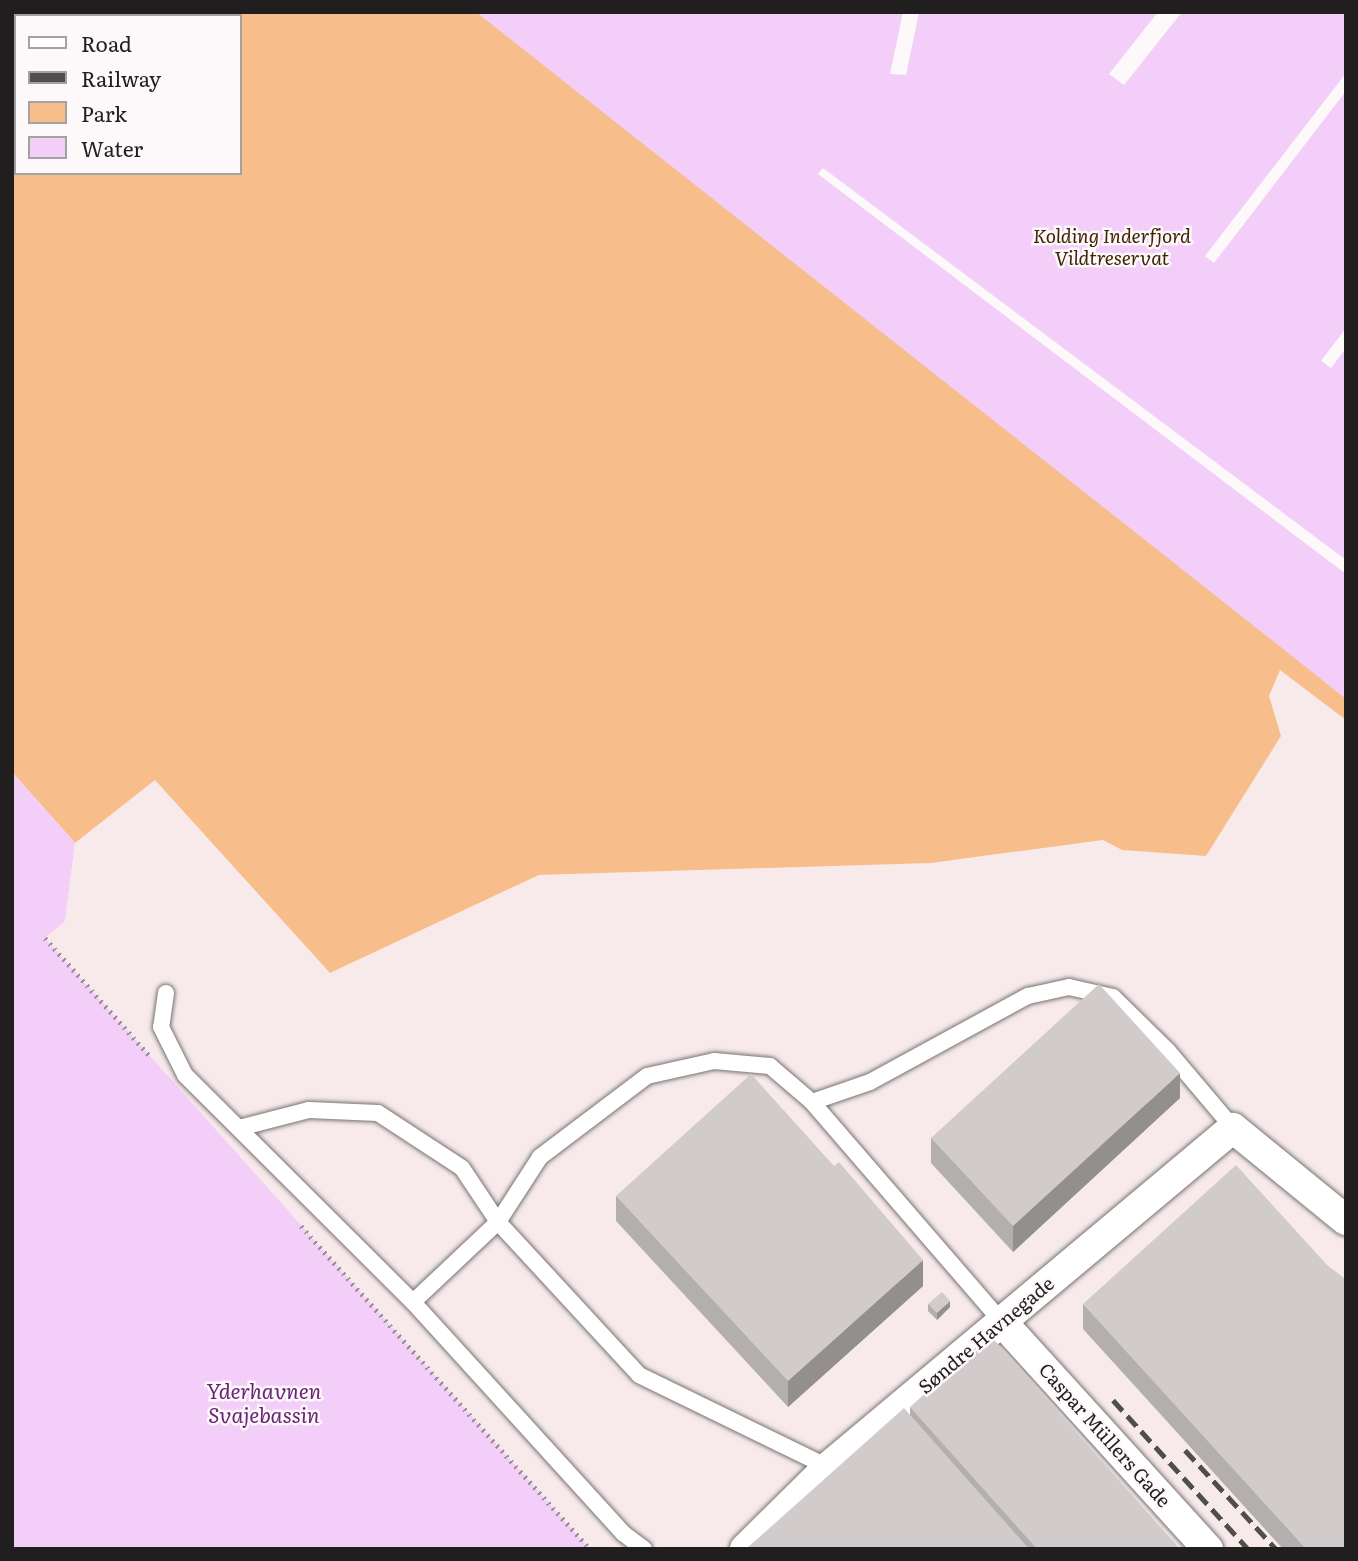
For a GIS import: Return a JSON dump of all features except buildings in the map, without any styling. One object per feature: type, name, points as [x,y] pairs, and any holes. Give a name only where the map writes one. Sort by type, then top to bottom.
[{"type":"street","points":[[1233,1128],[1345,1222]]},
{"type":"street","name":"Søndre Havnegade","points":[[745,1549],[828,1468],[1233,1128]]},
{"type":"street","name":"Caspar Müllers Gade","points":[[1002,1322],[1208,1549]]},
{"type":"lane","points":[[811,1102],[870,1082],[1028,996],[1069,987],[1113,997],[1168,1051],[1233,1128]]},
{"type":"lane","points":[[166,993],[161,1027],[185,1075],[413,1302],[623,1534],[644,1549]]},
{"type":"lane","points":[[413,1302],[498,1222],[540,1157],[647,1076],[714,1061],[771,1066],[811,1102],[1002,1322]]},
{"type":"lane","points":[[239,1129],[309,1110],[378,1113],[462,1168],[498,1222],[639,1375],[828,1468]]},
{"type":"path","points":[[45,938],[155,1061]]},
{"type":"path","points":[[293,1216],[590,1549]]},
{"type":"shaded area","points":[[1287,652],[1346,699],[1346,1549],[590,1549],[45,938],[65,921],[75,843],[155,779],[330,973],[539,875],[931,863],[1103,840],[1122,850],[1281,736],[1269,696]]},
{"type":"green space","points":[[12,12],[1346,12],[1346,720],[1280,670],[1269,696],[1281,736],[1206,856],[1122,850],[1103,840],[931,863],[539,875],[330,973],[155,780],[75,843],[12,772]]},
{"type":"water","name":"Kolding Inderfjord Vildtreservat","points":[[476,12],[1346,12],[1346,699],[1287,652]]},
{"type":"water","name":"Yderhavnen Svajebassin","points":[[12,772],[75,843],[65,921],[45,938],[590,1549],[12,1549]]},
{"type":"pier","points":[[903,12],[919,12],[906,75],[890,74]]},
{"type":"pier","points":[[1158,12],[1182,12],[1124,85],[1109,74]]},
{"type":"pier","points":[[1346,73],[1346,91],[1214,263],[1205,256]]},
{"type":"pier","points":[[823,168],[1346,560],[1346,574],[818,174]]},
{"type":"pier","points":[[1346,328],[1346,348],[1331,368],[1321,361]]},
{"type":"railway","points":[[1113,1400],[1248,1549]]},
{"type":"railway","points":[[1185,1450],[1276,1549]]}]
